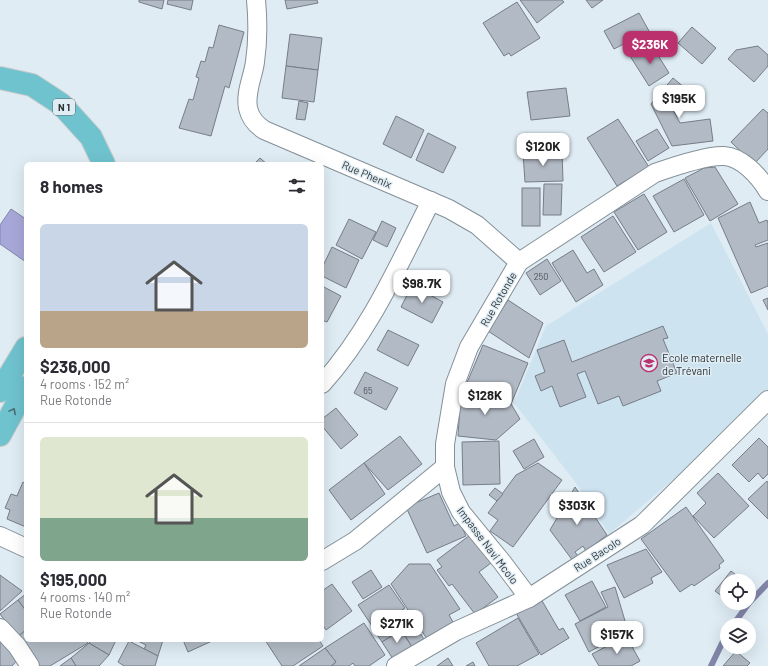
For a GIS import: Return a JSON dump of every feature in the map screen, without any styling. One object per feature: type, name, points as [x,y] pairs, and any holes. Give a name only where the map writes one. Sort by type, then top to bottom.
[{"type":"main road","name":"N 1","points":[[0,78],[32,85],[61,104],[91,137],[103,162]]},
{"type":"main road","points":[[0,391],[24,351]]},
{"type":"main road","points":[[0,435],[24,391]]},
{"type":"street","name":"Rue Phenix","points":[[256,0],[258,24],[255,63],[249,86],[248,107],[252,119],[256,125],[264,130],[431,201],[477,225],[519,262]]},
{"type":"street","name":"Rue Rotonde","points":[[445,467],[445,444],[455,384],[469,347],[519,262],[655,173],[679,164],[723,156],[734,158],[751,170],[768,191]]},
{"type":"street","points":[[324,382],[345,358],[381,300],[431,201]]},
{"type":"street","name":"Rue Bacolo","points":[[396,666],[456,631],[529,598],[642,525],[768,400]]},
{"type":"street","points":[[324,560],[355,541],[445,467]]},
{"type":"street","name":"Impasse Navi Mcolo","points":[[445,467],[451,492],[461,512],[529,598]]},
{"type":"street","points":[[0,536],[24,547]]},
{"type":"street","points":[[0,628],[17,646],[30,666]]},
{"type":"shaded area","name":"Ecole maternelle de Trévani","points":[[711,223],[768,334],[768,392],[695,461],[609,534],[576,483],[514,403],[546,326]]},
{"type":"water","points":[[11,209],[24,218],[24,261],[0,244],[0,225]]},
{"type":"building","points":[[139,0],[164,0],[162,9],[139,2]]},
{"type":"building","points":[[168,0],[193,0],[191,10],[167,4]]},
{"type":"building","points":[[285,0],[317,0],[318,3],[287,9]]},
{"type":"building","points":[[520,0],[562,0],[564,2],[537,23]]},
{"type":"building","points":[[586,0],[603,0],[592,8]]},
{"type":"building","points":[[517,2],[540,38],[511,56],[509,53],[504,56],[483,23]]},
{"type":"building","points":[[639,13],[649,31],[614,49],[604,31]]},
{"type":"building","points":[[219,25],[244,32],[229,88],[225,86],[211,136],[179,128],[189,99],[193,100],[199,78],[196,77],[201,61],[205,62],[209,47],[213,48]]},
{"type":"building","points":[[692,27],[716,48],[702,64],[678,43]]},
{"type":"building","points":[[290,34],[322,38],[318,70],[286,66]]},
{"type":"building","points":[[641,40],[646,47],[636,53],[632,46]]},
{"type":"building","points":[[651,44],[669,73],[649,86],[630,56]]},
{"type":"building","points":[[758,46],[768,55],[768,66],[754,82],[728,59],[736,50]]},
{"type":"building","points":[[286,66],[318,70],[314,102],[282,98]]},
{"type":"building","points":[[673,78],[685,88],[670,104],[680,123],[710,119],[713,141],[672,146],[651,104]]},
{"type":"building","points":[[566,88],[570,116],[531,120],[527,92]]},
{"type":"building","points":[[299,101],[308,103],[305,120],[296,119]]},
{"type":"building","points":[[763,109],[768,113],[768,149],[754,164],[731,142]]},
{"type":"building","points":[[396,116],[424,130],[411,158],[383,144]]},
{"type":"building","points":[[618,119],[649,167],[617,186],[587,138]]},
{"type":"building","points":[[657,129],[669,148],[648,161],[636,141]]},
{"type":"building","points":[[428,133],[456,147],[443,173],[416,160]]},
{"type":"building","points":[[562,151],[563,181],[525,182],[523,153]]},
{"type":"building","points":[[260,158],[265,162],[256,162]]},
{"type":"building","points":[[715,167],[738,204],[710,221],[685,178],[704,168]]},
{"type":"building","points":[[684,179],[704,215],[674,232],[653,196]]},
{"type":"building","points":[[544,184],[562,184],[561,215],[543,215]]},
{"type":"building","points":[[522,188],[540,188],[540,226],[522,226]]},
{"type":"building","points":[[644,194],[667,232],[638,250],[614,212]]},
{"type":"building","points":[[750,202],[759,223],[767,220],[768,223],[768,240],[755,245],[756,247],[768,243],[768,286],[751,293],[718,218]]},
{"type":"building","points":[[613,216],[636,252],[604,272],[581,237]]},
{"type":"building","points":[[349,219],[376,232],[362,259],[336,245]]},
{"type":"building","points":[[382,221],[396,228],[387,247],[373,240]]},
{"type":"building","points":[[332,247],[359,260],[346,288],[324,277],[324,264]]},
{"type":"building","points":[[573,250],[587,273],[594,269],[603,285],[576,302],[552,263]]},
{"type":"building","points":[[547,259],[561,281],[540,295],[526,273]]},
{"type":"building","points":[[412,285],[443,302],[432,323],[401,307]]},
{"type":"building","points":[[324,287],[341,296],[327,322],[324,321]]},
{"type":"building","points":[[768,298],[768,310],[763,300]]},
{"type":"building","points":[[508,300],[543,323],[529,358],[488,331]]},
{"type":"building","points":[[663,326],[668,338],[663,339],[677,373],[657,381],[661,391],[623,406],[619,396],[598,404],[585,371],[577,374],[586,397],[560,407],[552,386],[541,391],[535,376],[545,372],[537,350],[564,340],[572,362]]},
{"type":"building","points":[[388,330],[419,345],[408,366],[377,350]]},
{"type":"building","points":[[483,345],[528,363],[511,404],[466,385]]},
{"type":"building","points":[[365,372],[398,388],[386,410],[354,393]]},
{"type":"building","points":[[466,385],[511,404],[520,419],[496,440],[458,436],[460,407]]},
{"type":"building","points":[[336,408],[358,435],[341,449],[324,428],[324,417]]},
{"type":"building","points":[[400,436],[422,464],[388,490],[364,463]]},
{"type":"building","points":[[759,438],[768,447],[768,474],[763,479],[758,473],[749,482],[732,465]]},
{"type":"building","points":[[534,439],[544,457],[524,469],[513,451]]},
{"type":"building","points":[[499,441],[500,484],[463,485],[462,442]]},
{"type":"building","points":[[364,463],[385,494],[351,520],[329,490]]},
{"type":"building","points":[[538,463],[562,480],[513,547],[490,531],[498,520],[488,513],[516,475]]},
{"type":"building","points":[[718,473],[749,506],[714,538],[693,516],[706,503],[697,493]]},
{"type":"building","points":[[767,481],[768,483],[768,519],[748,499]]},
{"type":"building","points":[[23,482],[24,526],[7,519],[10,510],[5,508],[11,494],[17,496]]},
{"type":"building","points":[[575,487],[607,535],[586,551],[583,546],[575,552],[578,556],[573,561],[550,530]]},
{"type":"building","points":[[495,488],[503,494],[497,501],[489,495]]},
{"type":"building","points":[[439,493],[454,526],[460,523],[466,536],[427,553],[406,507]]},
{"type":"building","points":[[686,507],[724,561],[719,565],[720,568],[694,586],[692,584],[680,592],[641,539]]},
{"type":"building","points":[[470,535],[491,563],[479,572],[498,597],[475,614],[452,584],[449,586],[437,570],[442,567],[437,560]]},
{"type":"building","points":[[646,549],[662,572],[651,578],[653,583],[624,598],[607,565]]},
{"type":"building","points":[[409,564],[430,564],[460,609],[449,615],[453,622],[427,639],[391,584]]},
{"type":"building","points":[[371,570],[382,587],[363,599],[352,582]]},
{"type":"building","points":[[0,575],[22,591],[0,611]]},
{"type":"building","points":[[592,581],[606,607],[580,621],[565,595]]},
{"type":"building","points":[[332,584],[352,611],[326,630],[324,627],[324,590]]},
{"type":"building","points":[[389,585],[405,608],[374,629],[358,605]]},
{"type":"building","points":[[720,585],[720,595],[715,591]]},
{"type":"building","points":[[615,587],[628,631],[589,652],[575,624],[608,607],[601,592]]},
{"type":"building","points":[[24,596],[24,608],[18,600]]},
{"type":"building","points":[[541,599],[559,630],[563,628],[569,638],[541,655],[516,613]]},
{"type":"building","points":[[18,600],[24,608],[24,632],[17,637],[0,614]]},
{"type":"building","points":[[405,611],[424,639],[412,647],[394,618]]},
{"type":"building","points":[[394,618],[401,630],[382,642],[374,630]]},
{"type":"building","points":[[518,618],[539,654],[517,666],[489,666],[476,643]]},
{"type":"building","points":[[364,623],[385,655],[369,666],[355,666],[353,663],[349,666],[331,666],[336,662],[325,648]]},
{"type":"building","points":[[401,630],[412,647],[393,659],[382,642]]},
{"type":"building","points":[[24,632],[24,642],[88,643],[50,666],[37,666],[17,637]]},
{"type":"building","points":[[0,634],[20,657],[12,666],[0,666]]},
{"type":"building","points":[[626,636],[640,661],[631,666],[599,666],[592,654]]},
{"type":"building","points":[[90,642],[115,642],[109,655],[89,643]]},
{"type":"building","points":[[128,642],[158,656],[155,666],[124,666],[118,662]]},
{"type":"building","points":[[140,642],[162,642],[158,656],[144,649],[146,645]]},
{"type":"building","points":[[184,642],[210,642],[188,652]]},
{"type":"building","points":[[266,642],[320,642],[323,646],[293,666],[282,666]]},
{"type":"building","points":[[89,643],[109,655],[99,666],[76,666],[71,658]]},
{"type":"building","points":[[325,648],[336,662],[331,666],[299,666]]},
{"type":"building","points":[[733,654],[740,654],[750,663],[747,666],[723,666]]},
{"type":"building","points":[[71,658],[76,666],[60,666]]},
{"type":"building","points":[[448,658],[453,666],[437,666]]},
{"type":"building","points":[[473,662],[475,666],[466,666]]},
{"type":"waterway","points":[[756,596],[768,583]]},
{"type":"waterway","points":[[738,618],[744,610]]},
{"type":"waterway","points":[[711,666],[720,647]]},
{"type":"place","name":"Ecole maternelle de Trévani","points":[[649,363]]}]
